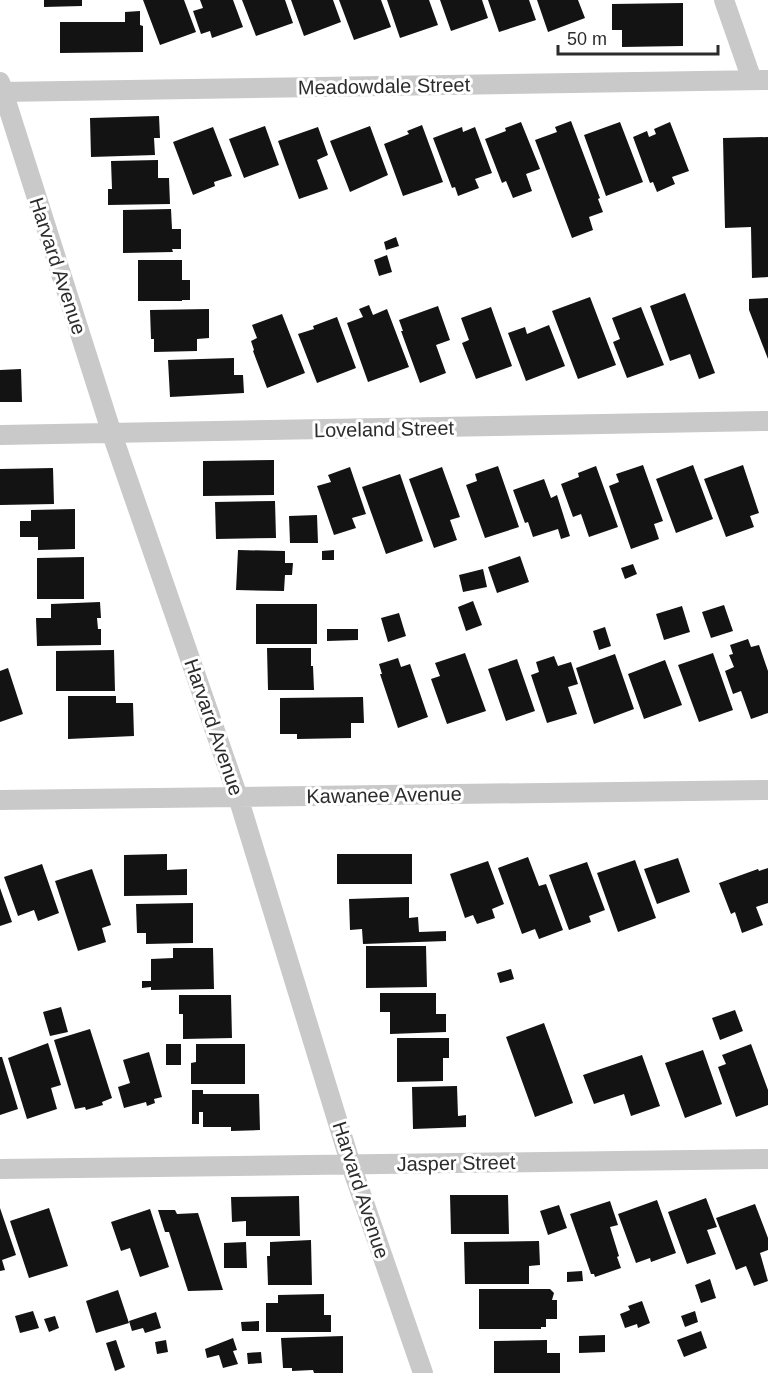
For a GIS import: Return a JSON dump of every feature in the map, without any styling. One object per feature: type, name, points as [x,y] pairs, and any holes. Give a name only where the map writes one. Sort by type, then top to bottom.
[{"type":"street","points":[[724,0],[760,80]]},
{"type":"street","name":"Meadowdale Street","points":[[1,89],[760,80]]},
{"type":"street","name":"Harvard Avenue","points":[[1,89],[112,434],[238,797],[351,1165],[423,1373]]},
{"type":"street","name":"Loveland Street","points":[[0,435],[768,421]]},
{"type":"street","name":"Kawanee Avenue","points":[[0,800],[768,790]]},
{"type":"street","name":"Jasper Street","points":[[0,1169],[768,1159]]},
{"type":"building","points":[[44,0],[82,0],[82,6],[44,7]]},
{"type":"building","points":[[143,0],[184,0],[196,32],[160,45]]},
{"type":"building","points":[[200,0],[233,0],[243,27],[212,38],[210,31],[201,34],[193,11],[203,8]]},
{"type":"building","points":[[242,0],[285,0],[293,23],[256,36]]},
{"type":"building","points":[[291,0],[333,0],[341,22],[304,36]]},
{"type":"building","points":[[339,0],[381,0],[391,27],[354,40]]},
{"type":"building","points":[[387,0],[429,0],[438,25],[400,38]]},
{"type":"building","points":[[440,0],[482,0],[488,18],[451,31]]},
{"type":"building","points":[[488,0],[529,0],[536,20],[499,32]]},
{"type":"building","points":[[537,0],[578,0],[585,18],[548,32]]},
{"type":"building","points":[[683,3],[683,46],[622,47],[622,30],[612,30],[612,4]]},
{"type":"building","points":[[140,11],[140,25],[143,26],[143,52],[60,53],[60,22],[125,22],[125,12]]},
{"type":"building","points":[[159,116],[160,138],[154,138],[155,155],[91,157],[90,118]]},
{"type":"building","points":[[571,121],[600,198],[598,199],[603,212],[589,217],[593,230],[572,238],[535,140],[557,132],[555,127]]},
{"type":"building","points":[[521,122],[540,169],[526,174],[532,191],[513,198],[506,181],[502,183],[485,139]]},
{"type":"building","points":[[620,122],[643,182],[606,196],[584,135]]},
{"type":"building","points":[[670,122],[689,171],[672,177],[675,184],[657,192],[653,182],[650,183],[633,137],[647,131],[649,137],[656,134],[654,129]]},
{"type":"building","points":[[422,125],[443,182],[403,196],[384,144],[409,134],[407,131]]},
{"type":"building","points":[[265,126],[279,165],[244,178],[229,139]]},
{"type":"building","points":[[370,126],[388,175],[350,192],[330,141]]},
{"type":"building","points":[[213,127],[232,176],[214,182],[215,186],[193,195],[173,142]]},
{"type":"building","points":[[318,127],[328,155],[317,160],[328,189],[299,199],[278,141]]},
{"type":"building","points":[[462,127],[463,132],[475,127],[492,173],[475,179],[479,188],[458,196],[455,187],[452,188],[433,138]]},
{"type":"building","points":[[768,137],[768,277],[752,278],[751,227],[725,228],[723,138]]},
{"type":"building","points":[[158,160],[158,178],[169,178],[170,204],[108,205],[108,189],[112,189],[111,161]]},
{"type":"building","points":[[171,209],[172,229],[181,229],[181,249],[172,249],[173,252],[123,253],[123,210]]},
{"type":"building","points":[[396,237],[399,246],[386,250],[384,242]]},
{"type":"building","points":[[387,255],[392,272],[379,276],[374,260]]},
{"type":"building","points":[[138,260],[182,260],[182,280],[190,280],[190,300],[138,301]]},
{"type":"building","points":[[685,293],[715,373],[699,379],[690,354],[670,361],[650,306]]},
{"type":"building","points":[[590,297],[616,365],[578,379],[552,311]]},
{"type":"building","points":[[768,298],[768,359],[749,310],[749,299]]},
{"type":"building","points":[[369,305],[373,315],[387,309],[409,367],[368,382],[347,323],[363,317],[359,309]]},
{"type":"building","points":[[438,306],[450,340],[436,345],[446,373],[420,383],[399,320]]},
{"type":"building","points":[[491,307],[512,366],[476,379],[462,343],[469,340],[461,318]]},
{"type":"building","points":[[641,307],[664,365],[627,378],[613,342],[620,339],[612,318]]},
{"type":"building","points":[[209,309],[209,338],[197,339],[197,351],[154,352],[150,310]]},
{"type":"building","points":[[282,314],[305,373],[267,388],[253,351],[251,341],[257,338],[252,325]]},
{"type":"building","points":[[337,317],[356,368],[317,383],[298,334],[314,329],[313,326]]},
{"type":"building","points":[[549,325],[565,366],[526,381],[508,333],[525,327],[527,334]]},
{"type":"building","points":[[234,358],[234,375],[243,375],[244,393],[170,397],[168,360]]},
{"type":"building","points":[[21,369],[22,402],[0,402],[0,370]]},
{"type":"building","points":[[274,460],[274,495],[203,496],[203,461]]},
{"type":"building","points":[[643,465],[663,521],[654,524],[659,539],[631,549],[609,486],[619,482],[616,474]]},
{"type":"building","points":[[693,465],[713,519],[676,533],[656,479]]},
{"type":"building","points":[[743,465],[759,513],[750,516],[754,527],[726,537],[704,479]]},
{"type":"building","points":[[498,466],[519,527],[485,538],[466,485],[477,481],[475,474]]},
{"type":"building","points":[[596,466],[618,527],[589,537],[581,514],[573,517],[561,484],[579,477],[578,473]]},
{"type":"building","points":[[350,467],[366,514],[352,518],[356,528],[334,535],[317,486],[331,482],[328,475]]},
{"type":"building","points":[[442,467],[460,517],[450,520],[457,540],[434,548],[409,479]]},
{"type":"building","points":[[53,468],[54,504],[0,505],[0,469]]},
{"type":"building","points":[[400,474],[423,541],[386,554],[362,487]]},
{"type":"building","points":[[544,479],[551,498],[557,495],[570,536],[561,539],[558,529],[533,537],[528,522],[525,523],[513,490]]},
{"type":"building","points":[[275,501],[276,538],[216,539],[215,502]]},
{"type":"building","points":[[75,509],[75,549],[38,550],[38,537],[20,537],[20,521],[31,521],[31,510]]},
{"type":"building","points":[[317,515],[318,543],[290,543],[289,516]]},
{"type":"building","points":[[238,550],[285,551],[285,563],[293,563],[292,575],[285,575],[284,591],[236,590]]},
{"type":"building","points":[[334,550],[334,560],[322,560],[322,551]]},
{"type":"building","points":[[520,556],[529,582],[497,593],[488,567]]},
{"type":"building","points":[[84,557],[84,599],[37,599],[37,558]]},
{"type":"building","points":[[633,564],[637,574],[625,579],[621,568]]},
{"type":"building","points":[[483,569],[487,587],[463,592],[459,575]]},
{"type":"building","points":[[473,601],[482,625],[466,631],[458,607]]},
{"type":"building","points":[[100,602],[101,618],[97,618],[98,629],[101,629],[101,645],[37,646],[36,618],[51,618],[51,604]]},
{"type":"building","points":[[256,604],[317,604],[317,644],[256,644]]},
{"type":"building","points":[[724,605],[733,631],[711,638],[702,612]]},
{"type":"building","points":[[682,606],[690,632],[664,640],[656,614]]},
{"type":"building","points":[[399,613],[406,636],[388,642],[381,618]]},
{"type":"building","points":[[605,627],[611,646],[599,650],[593,631]]},
{"type":"building","points":[[327,629],[358,629],[358,640],[327,641]]},
{"type":"building","points":[[748,639],[751,647],[759,645],[768,671],[768,713],[751,719],[741,691],[733,694],[725,671],[734,667],[729,655],[733,654],[730,645]]},
{"type":"building","points":[[267,648],[311,648],[314,690],[268,690]]},
{"type":"building","points":[[114,650],[115,691],[56,691],[56,651]]},
{"type":"building","points":[[465,653],[486,711],[447,724],[431,679],[440,676],[435,663]]},
{"type":"building","points":[[713,653],[733,710],[699,722],[678,665]]},
{"type":"building","points":[[615,654],[634,709],[594,724],[576,668]]},
{"type":"building","points":[[554,656],[558,666],[571,662],[578,684],[568,687],[577,714],[547,723],[531,675],[539,672],[536,662]]},
{"type":"building","points":[[398,658],[401,667],[410,664],[428,717],[398,728],[380,674],[382,674],[379,664]]},
{"type":"building","points":[[517,659],[535,711],[506,721],[488,669]]},
{"type":"building","points":[[665,660],[682,705],[644,719],[628,674]]},
{"type":"building","points":[[8,668],[23,714],[0,722],[0,671]]},
{"type":"building","points":[[68,696],[116,696],[116,703],[133,703],[134,736],[68,739]]},
{"type":"building","points":[[363,697],[364,723],[351,723],[351,738],[297,739],[297,734],[280,734],[280,698]]},
{"type":"building","points":[[167,854],[167,870],[187,869],[187,895],[124,896],[124,855]]},
{"type":"building","points":[[337,854],[412,854],[412,884],[337,884]]},
{"type":"building","points":[[528,857],[539,886],[546,884],[563,930],[539,939],[535,929],[522,934],[498,868]]},
{"type":"building","points":[[678,858],[690,892],[657,904],[644,869]]},
{"type":"building","points":[[635,860],[656,918],[618,932],[597,873]]},
{"type":"building","points":[[488,861],[504,904],[492,909],[495,918],[477,924],[473,915],[465,918],[450,874]]},
{"type":"building","points":[[587,862],[605,910],[589,916],[591,922],[569,930],[549,875]]},
{"type":"building","points":[[42,864],[59,913],[38,921],[34,910],[18,916],[4,877]]},
{"type":"building","points":[[768,868],[768,903],[756,907],[763,925],[742,933],[735,912],[731,914],[719,883],[758,869],[759,871]]},
{"type":"building","points":[[92,869],[111,925],[102,928],[106,942],[78,951],[55,881]]},
{"type":"building","points":[[0,888],[12,922],[0,926]]},
{"type":"building","points":[[409,897],[409,918],[418,917],[419,932],[446,931],[446,941],[363,944],[362,929],[350,930],[349,899]]},
{"type":"building","points":[[193,903],[193,943],[146,944],[146,933],[137,933],[136,904]]},
{"type":"building","points":[[366,946],[426,946],[427,987],[366,988]]},
{"type":"building","points":[[173,948],[213,948],[214,989],[151,990],[151,987],[142,988],[142,981],[151,981],[151,959],[173,958]]},
{"type":"building","points":[[511,969],[514,979],[500,983],[497,973]]},
{"type":"building","points":[[380,993],[436,993],[436,1014],[446,1014],[446,1032],[390,1034],[390,1012],[380,1012]]},
{"type":"building","points":[[179,995],[231,995],[232,1038],[183,1039],[183,1014],[179,1014]]},
{"type":"building","points":[[61,1007],[68,1032],[50,1036],[43,1012]]},
{"type":"building","points":[[735,1010],[743,1031],[720,1040],[712,1018]]},
{"type":"building","points":[[544,1023],[573,1103],[535,1117],[506,1037]]},
{"type":"building","points":[[90,1029],[112,1098],[102,1102],[103,1105],[86,1110],[85,1107],[75,1109],[54,1040]]},
{"type":"building","points":[[397,1038],[449,1038],[449,1058],[443,1058],[443,1081],[397,1082]]},
{"type":"building","points":[[48,1043],[61,1085],[51,1088],[57,1109],[27,1119],[8,1058]]},
{"type":"building","points":[[166,1044],[181,1044],[181,1065],[166,1065]]},
{"type":"building","points":[[196,1044],[245,1044],[245,1084],[191,1084],[191,1063],[196,1062]]},
{"type":"building","points":[[751,1044],[768,1090],[768,1105],[736,1117],[718,1067],[726,1064],[722,1055]]},
{"type":"building","points":[[703,1050],[722,1104],[685,1118],[665,1063]]},
{"type":"building","points":[[149,1052],[162,1097],[154,1099],[155,1103],[147,1106],[146,1102],[124,1108],[118,1087],[130,1083],[123,1060]]},
{"type":"building","points":[[642,1055],[660,1106],[631,1116],[624,1094],[594,1104],[583,1075]]},
{"type":"building","points":[[0,1057],[2,1057],[18,1109],[0,1115]]},
{"type":"building","points":[[457,1086],[458,1116],[466,1115],[466,1127],[413,1129],[412,1087]]},
{"type":"building","points":[[192,1090],[203,1090],[203,1094],[259,1094],[260,1130],[231,1131],[231,1127],[203,1127],[203,1112],[199,1112],[199,1124],[192,1124]]},
{"type":"building","points":[[450,1195],[508,1195],[509,1234],[451,1234]]},
{"type":"building","points":[[299,1196],[300,1236],[246,1236],[246,1221],[232,1222],[231,1197]]},
{"type":"building","points":[[706,1198],[717,1227],[707,1230],[716,1254],[687,1264],[668,1212]]},
{"type":"building","points":[[657,1200],[676,1253],[651,1262],[650,1258],[636,1263],[618,1214]]},
{"type":"building","points":[[610,1201],[618,1225],[610,1227],[621,1268],[595,1277],[591,1274],[570,1214]]},
{"type":"building","points":[[755,1204],[768,1238],[768,1250],[760,1253],[768,1281],[754,1286],[746,1266],[736,1270],[716,1218]]},
{"type":"building","points":[[559,1205],[567,1228],[548,1235],[540,1211]]},
{"type":"building","points":[[0,1208],[16,1255],[2,1260],[5,1270],[0,1271]]},
{"type":"building","points":[[49,1208],[68,1266],[29,1278],[10,1221]]},
{"type":"building","points":[[150,1209],[169,1267],[140,1277],[130,1248],[121,1251],[111,1222]]},
{"type":"building","points":[[158,1210],[175,1210],[177,1214],[198,1213],[223,1290],[188,1291],[169,1232],[165,1232]]},
{"type":"building","points":[[311,1240],[312,1285],[268,1285],[267,1256],[270,1256],[270,1242]]},
{"type":"building","points":[[539,1241],[540,1265],[529,1266],[529,1284],[465,1284],[464,1242]]},
{"type":"building","points":[[246,1242],[247,1268],[224,1268],[224,1243]]},
{"type":"building","points":[[582,1271],[583,1281],[567,1282],[567,1272]]},
{"type":"building","points":[[710,1279],[716,1298],[701,1303],[695,1285]]},
{"type":"building","points":[[479,1289],[550,1289],[554,1293],[552,1300],[557,1300],[557,1319],[546,1319],[546,1327],[541,1327],[541,1329],[479,1329]]},
{"type":"building","points":[[118,1290],[129,1323],[96,1333],[86,1301]]},
{"type":"building","points":[[324,1294],[324,1315],[331,1315],[331,1332],[266,1332],[266,1303],[278,1303],[278,1295]]},
{"type":"building","points":[[642,1301],[650,1323],[638,1328],[637,1324],[625,1328],[620,1314],[630,1310],[628,1306]]},
{"type":"building","points":[[33,1311],[39,1328],[20,1333],[15,1316]]},
{"type":"building","points":[[695,1311],[698,1322],[685,1327],[681,1316]]},
{"type":"building","points":[[156,1312],[161,1328],[145,1333],[143,1328],[132,1331],[129,1321]]},
{"type":"building","points":[[55,1316],[59,1328],[49,1332],[44,1319]]},
{"type":"building","points":[[259,1321],[259,1331],[242,1331],[241,1322]]},
{"type":"building","points":[[701,1331],[707,1348],[684,1357],[677,1340]]},
{"type":"building","points":[[605,1335],[605,1352],[579,1353],[579,1336]]},
{"type":"building","points":[[343,1336],[343,1373],[314,1373],[313,1370],[292,1371],[292,1368],[283,1368],[281,1338]]},
{"type":"building","points":[[233,1338],[237,1350],[233,1351],[238,1364],[223,1368],[219,1355],[207,1358],[205,1349]]},
{"type":"building","points":[[116,1340],[125,1367],[115,1371],[106,1343]]},
{"type":"building","points":[[166,1340],[168,1352],[157,1354],[155,1342]]},
{"type":"building","points":[[547,1340],[547,1353],[560,1353],[560,1373],[494,1373],[494,1341]]},
{"type":"building","points":[[261,1352],[262,1363],[248,1364],[247,1353]]}]
